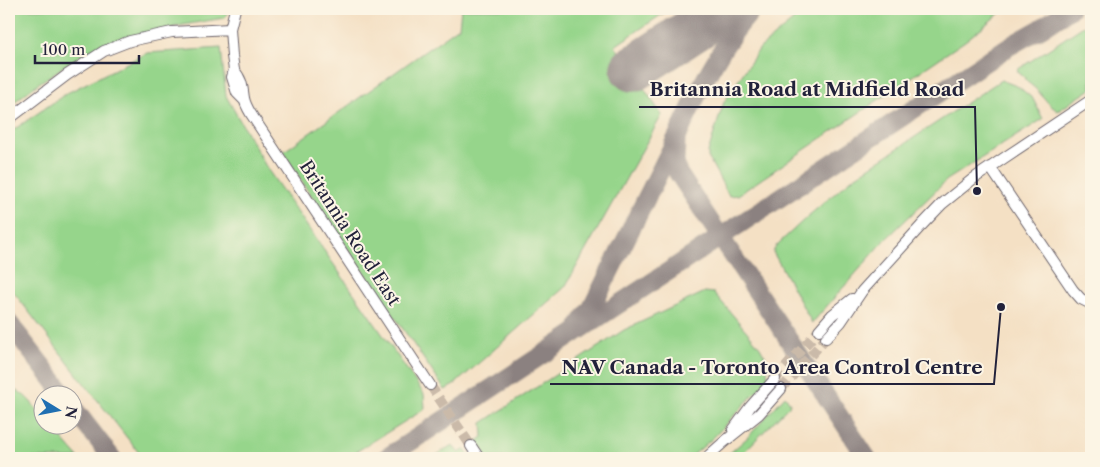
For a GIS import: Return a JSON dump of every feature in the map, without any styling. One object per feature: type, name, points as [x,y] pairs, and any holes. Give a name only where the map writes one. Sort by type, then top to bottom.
[{"type":"street","name":"Britannia Road East","points":[[235,9],[230,29],[234,70],[240,76],[244,89],[244,100],[251,114],[430,385]]},
{"type":"street","points":[[9,119],[67,75],[104,50],[130,41],[172,32],[230,29]]},
{"type":"street","points":[[822,334],[840,322],[862,291],[942,204],[990,167],[1091,100]]},
{"type":"street","points":[[990,167],[1073,290],[1091,304]]},
{"type":"street","points":[[724,442],[750,407],[775,379]]},
{"type":"street","points":[[706,458],[759,414],[781,389]]},
{"type":"street","points":[[471,446],[479,458]]},
{"type":"green space","points":[[9,9],[230,9],[224,18],[183,25],[130,38],[86,52],[39,83],[9,106]]},
{"type":"green space","points":[[461,9],[670,9],[615,46],[662,115],[565,287],[454,385],[445,390],[283,152],[459,27]]},
{"type":"green space","points":[[807,9],[1005,9],[965,41],[738,195],[729,196],[708,157],[724,102],[760,48]]},
{"type":"green space","points":[[1091,21],[1091,89],[1058,111],[1017,70]]},
{"type":"green space","points":[[221,48],[226,96],[268,170],[424,394],[425,409],[346,458],[143,458],[9,286],[9,133],[67,93],[147,53]]},
{"type":"green space","points":[[1001,80],[1019,87],[1033,99],[1043,119],[947,180],[886,239],[812,323],[773,252],[777,245],[853,178]]},
{"type":"green space","points":[[705,292],[714,293],[760,347],[770,365],[767,370],[768,376],[771,376],[714,437],[690,458],[487,458],[476,442],[483,437],[482,423],[624,330]]},
{"type":"green space","points":[[9,389],[19,392],[32,404],[32,434],[58,434],[79,458],[9,458]]},
{"type":"green space","points":[[785,396],[790,403],[789,406],[738,458],[724,458],[747,438]]},
{"type":"green space","points":[[452,445],[459,453],[465,449],[471,458],[432,458]]},
{"type":"taxiway","points":[[579,326],[592,307],[710,70],[730,38],[753,9]]},
{"type":"taxiway","points":[[386,458],[1008,47],[1070,9]]},
{"type":"taxiway","points":[[676,143],[675,162],[678,173],[867,458]]},
{"type":"taxiway","points":[[9,323],[56,384]]},
{"type":"taxiway","points":[[82,419],[112,458]]},
{"type":"runway","points":[[633,69],[725,9]]},
{"type":"tunnel","points":[[775,379],[819,330]]},
{"type":"tunnel","points":[[781,389],[826,338]]},
{"type":"tunnel","points":[[430,385],[471,446]]},
{"type":"place","name":"Britannia Road at Midfield Road","points":[[977,191]]},
{"type":"place","name":"NAV Canada - Toronto Area Control Centre","points":[[1001,307]]}]
